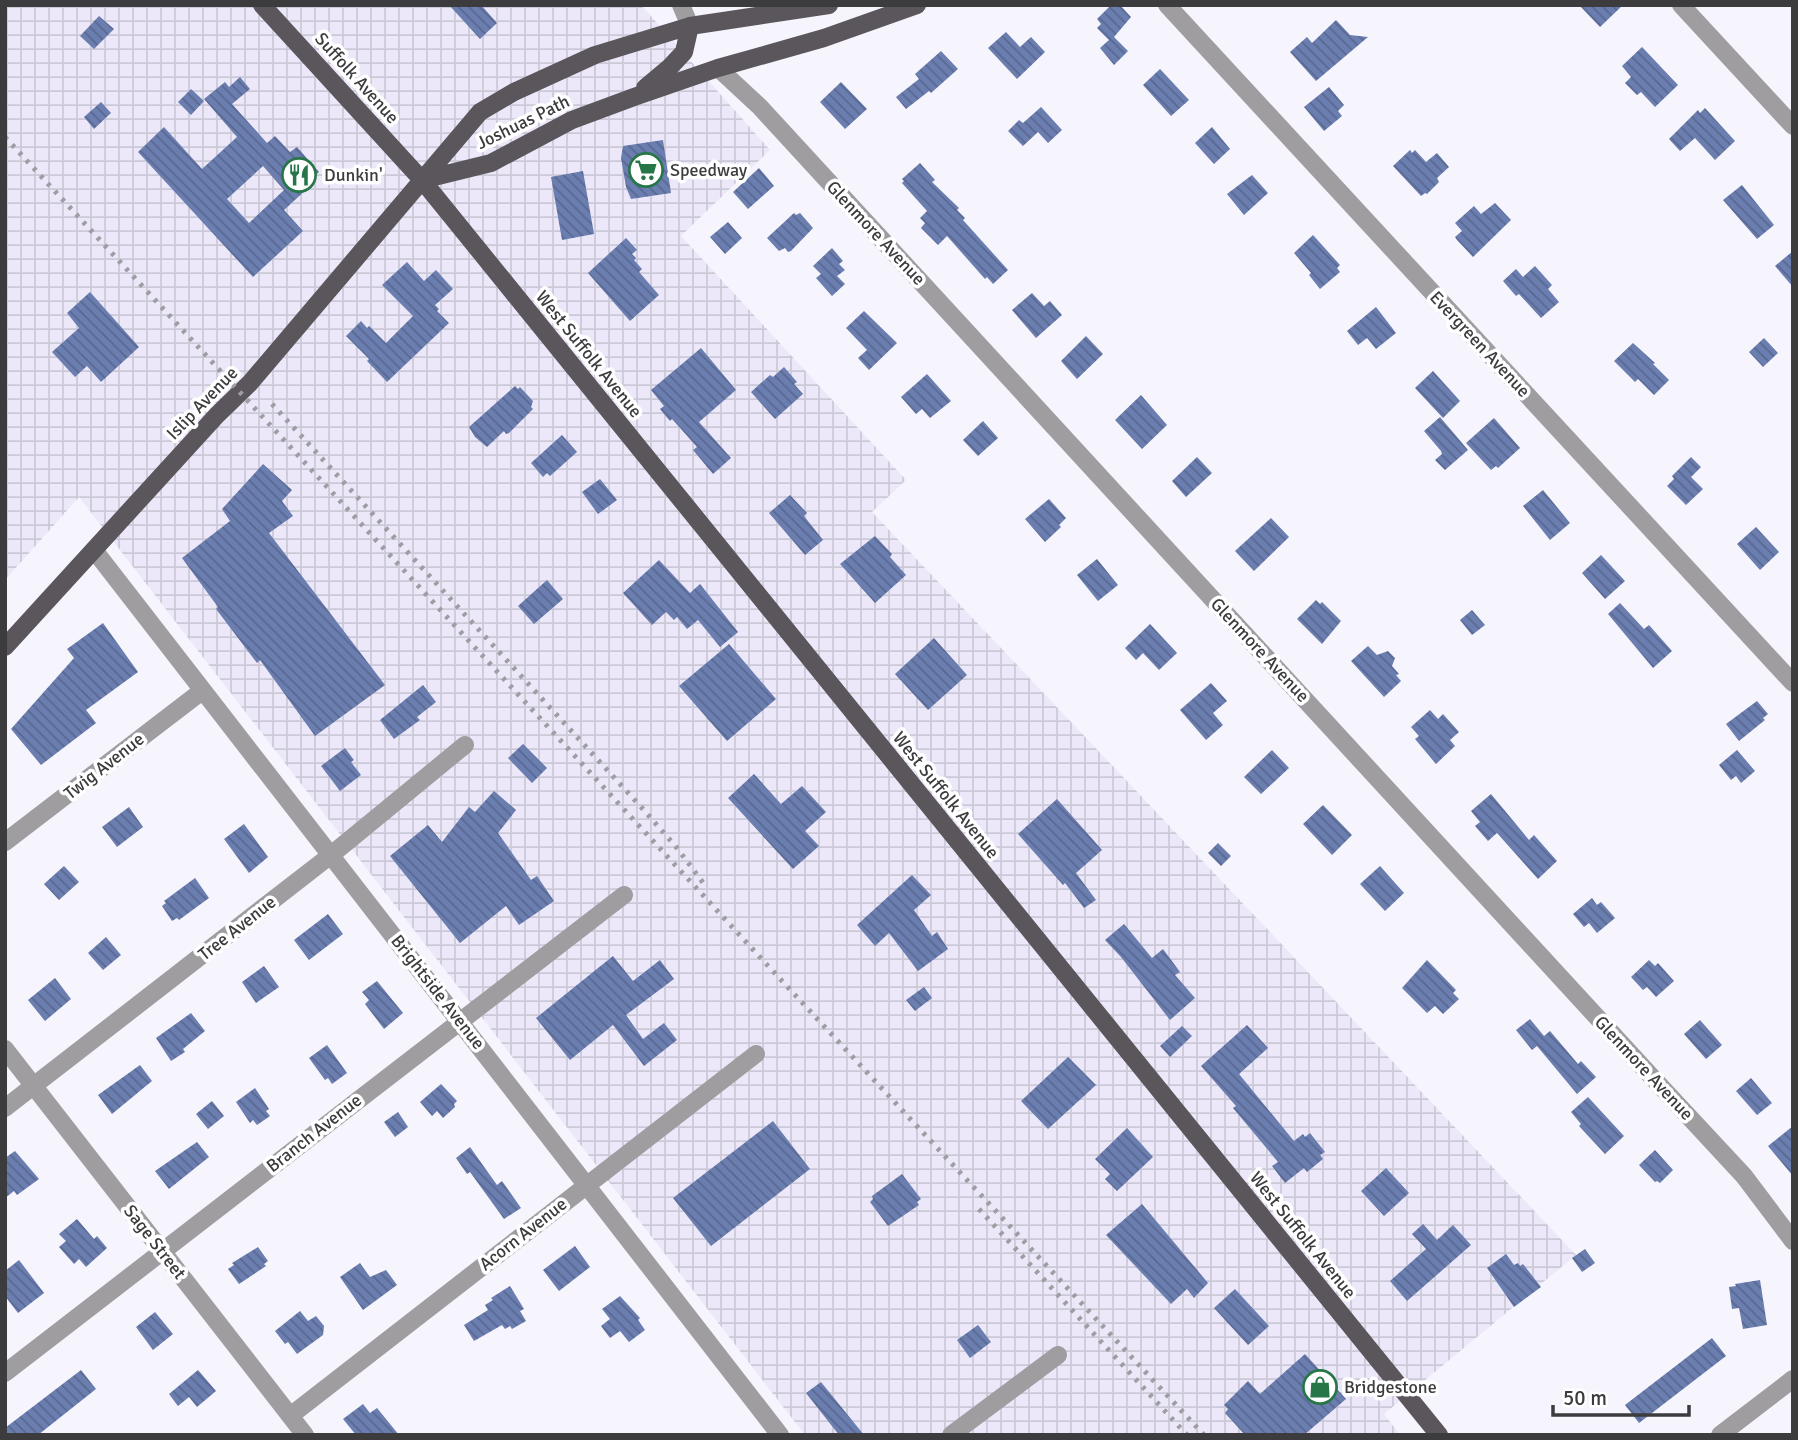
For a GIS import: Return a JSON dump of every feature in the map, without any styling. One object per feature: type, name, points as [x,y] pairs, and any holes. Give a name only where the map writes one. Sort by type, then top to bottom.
[{"type":"main road","name":"Suffolk Avenue","points":[[262,5],[422,180]]},
{"type":"main road","name":"Joshuas Path","points":[[422,180],[480,112],[514,92],[595,55],[690,26],[828,5]]},
{"type":"main road","name":"Joshuas Path","points":[[422,180],[491,163],[572,120],[634,96],[718,68],[824,38],[917,5]]},
{"type":"main road","points":[[634,96],[684,52],[690,26]]},
{"type":"main road","name":"Islip Avenue","points":[[5,647],[217,415],[257,376],[422,180]]},
{"type":"main road","name":"West Suffolk Avenue","points":[[422,180],[1439,1435]]},
{"type":"street","points":[[681,5],[690,26]]},
{"type":"street","name":"Evergreen Avenue","points":[[1167,5],[1793,683]]},
{"type":"street","points":[[1681,5],[1793,126]]},
{"type":"street","name":"Glenmore Avenue","points":[[718,68],[779,127],[1744,1176],[1793,1241]]},
{"type":"street","name":"Brightside Avenue","points":[[94,550],[780,1435]]},
{"type":"street","name":"Twig Avenue","points":[[5,842],[202,691]]},
{"type":"street","name":"Tree Avenue","points":[[5,1108],[331,855],[465,745]]},
{"type":"street","name":"Branch Avenue","points":[[5,1373],[624,895]]},
{"type":"street","name":"Sage Street","points":[[5,1049],[305,1435]]},
{"type":"street","name":"Acorn Avenue","points":[[290,1416],[756,1054]]},
{"type":"street","points":[[951,1435],[1058,1355]]},
{"type":"street","points":[[1720,1435],[1793,1379]]},
{"type":"shaded area","points":[[5,5],[641,5],[770,150],[681,236],[906,480],[872,512],[1576,1255],[1384,1414],[1400,1435],[805,1435],[79,497],[5,580]]},
{"type":"building","points":[[449,5],[481,5],[497,23],[480,39]]},
{"type":"building","points":[[1111,5],[1120,5],[1131,17],[1114,37],[1128,51],[1114,65],[1100,48],[1109,40],[1097,28],[1101,24],[1097,19]]},
{"type":"building","points":[[1579,5],[1623,5],[1600,27]]},
{"type":"building","points":[[99,16],[114,29],[94,49],[80,36]]},
{"type":"building","points":[[1336,20],[1350,35],[1368,37],[1316,81],[1290,52],[1307,37],[1312,43]]},
{"type":"building","points":[[1006,32],[1020,47],[1031,37],[1045,52],[1017,79],[988,48]]},
{"type":"building","points":[[1642,47],[1678,85],[1655,107],[1641,92],[1637,95],[1625,83],[1631,77],[1622,66]]},
{"type":"building","points":[[941,51],[958,69],[931,93],[929,91],[906,109],[896,97],[919,79],[915,74]]},
{"type":"building","points":[[1160,69],[1189,100],[1171,116],[1143,85]]},
{"type":"building","points":[[240,77],[250,89],[232,104],[267,143],[275,136],[290,152],[297,147],[319,172],[305,185],[308,188],[284,210],[303,231],[253,277],[138,152],[164,127],[202,169],[237,137],[204,99],[225,82],[229,87]],"holes":[[[263,166],[284,190],[249,223],[227,199]]]},
{"type":"building","points":[[841,82],[867,109],[845,129],[820,102]]},
{"type":"building","points":[[1329,87],[1344,105],[1338,111],[1342,116],[1324,131],[1304,107]]},
{"type":"building","points":[[191,89],[204,101],[191,115],[178,102]]},
{"type":"building","points":[[101,102],[111,113],[94,129],[84,117]]},
{"type":"building","points":[[1041,107],[1062,130],[1048,143],[1038,132],[1023,146],[1008,131],[1019,120],[1023,123]]},
{"type":"building","points":[[1705,108],[1735,141],[1715,160],[1695,138],[1680,151],[1669,139],[1698,110],[1700,113]]},
{"type":"building","points":[[1212,127],[1230,149],[1214,164],[1195,143]]},
{"type":"building","points":[[663,140],[671,193],[631,199],[621,158],[623,146]]},
{"type":"building","points":[[1410,150],[1412,153],[1415,150],[1426,162],[1437,153],[1449,167],[1437,178],[1439,182],[1427,194],[1421,196],[1393,166]]},
{"type":"building","points":[[920,163],[935,180],[932,182],[959,208],[957,210],[965,218],[963,220],[1008,270],[993,284],[987,277],[985,279],[947,236],[938,245],[921,228],[925,223],[920,218],[927,211],[902,183],[902,179]]},
{"type":"building","points":[[759,168],[774,186],[748,209],[733,192]]},
{"type":"building","points":[[583,171],[594,234],[562,240],[551,177]]},
{"type":"building","points":[[1252,175],[1268,193],[1244,215],[1227,194]]},
{"type":"building","points":[[1742,185],[1774,225],[1757,239],[1723,200]]},
{"type":"building","points":[[1495,203],[1511,220],[1473,257],[1455,237],[1462,231],[1455,223],[1474,206],[1481,214]]},
{"type":"building","points":[[794,213],[800,213],[813,228],[791,251],[788,252],[785,248],[779,251],[767,238]]},
{"type":"building","points":[[728,222],[742,238],[725,254],[710,237]]},
{"type":"building","points":[[1313,235],[1340,265],[1337,268],[1340,272],[1320,289],[1294,253]]},
{"type":"building","points":[[626,238],[637,250],[632,254],[642,269],[639,272],[659,295],[630,321],[588,273]]},
{"type":"building","points":[[832,248],[843,261],[839,264],[845,270],[837,276],[845,284],[832,296],[816,278],[821,274],[813,266]]},
{"type":"building","points":[[1793,251],[1793,287],[1775,266]]},
{"type":"building","points":[[407,262],[424,281],[436,270],[453,289],[435,305],[439,309],[437,311],[449,323],[387,382],[346,336],[361,321],[386,343],[413,316],[382,285]]},
{"type":"building","points":[[1535,266],[1552,285],[1548,289],[1559,302],[1541,318],[1503,281],[1516,269],[1523,277]]},
{"type":"building","points":[[90,292],[139,347],[101,382],[87,366],[75,377],[52,352],[79,328],[67,313]]},
{"type":"building","points":[[1032,293],[1044,306],[1050,301],[1062,315],[1036,338],[1012,310]]},
{"type":"building","points":[[1376,307],[1396,333],[1376,349],[1367,338],[1358,345],[1347,331]]},
{"type":"building","points":[[864,311],[897,343],[869,370],[858,358],[867,350],[846,328]]},
{"type":"building","points":[[1086,336],[1103,354],[1077,379],[1061,361]]},
{"type":"building","points":[[1764,338],[1778,353],[1763,367],[1749,352]]},
{"type":"building","points":[[1633,343],[1669,380],[1654,395],[1638,379],[1635,382],[1614,361]]},
{"type":"building","points":[[701,348],[736,390],[699,422],[731,458],[713,474],[693,450],[697,447],[660,409],[664,406],[651,390]]},
{"type":"building","points":[[784,367],[803,394],[775,419],[751,392]]},
{"type":"building","points":[[1433,371],[1460,401],[1443,418],[1415,388]]},
{"type":"building","points":[[927,374],[951,401],[930,418],[922,409],[916,414],[901,397]]},
{"type":"building","points":[[515,386],[518,389],[520,387],[533,401],[533,409],[509,433],[504,431],[487,447],[475,437],[469,427]]},
{"type":"building","points":[[1141,395],[1167,425],[1142,449],[1115,420]]},
{"type":"building","points":[[1440,417],[1468,450],[1445,470],[1435,460],[1442,454],[1441,451],[1424,431]]},
{"type":"building","points":[[1494,418],[1520,448],[1498,468],[1496,466],[1491,470],[1466,443]]},
{"type":"building","points":[[983,421],[998,438],[978,456],[963,440]]},
{"type":"building","points":[[562,435],[577,452],[550,476],[547,473],[543,477],[531,463]]},
{"type":"building","points":[[1197,457],[1212,473],[1186,497],[1172,481]]},
{"type":"building","points":[[1691,457],[1701,467],[1691,477],[1703,489],[1686,505],[1667,486],[1674,479],[1672,476]]},
{"type":"building","points":[[263,464],[292,490],[282,501],[293,516],[269,533],[385,685],[315,736],[260,660],[257,663],[216,609],[218,607],[182,558],[230,521],[222,509]]},
{"type":"building","points":[[600,479],[617,500],[598,514],[582,492]]},
{"type":"building","points":[[1543,490],[1570,523],[1550,540],[1523,506]]},
{"type":"building","points":[[790,495],[807,513],[804,516],[823,540],[805,555],[769,513]]},
{"type":"building","points":[[1049,499],[1066,518],[1059,525],[1061,527],[1045,542],[1025,519]]},
{"type":"building","points":[[1271,518],[1289,537],[1254,571],[1235,551]]},
{"type":"building","points":[[1756,527],[1779,552],[1760,570],[1737,544]]},
{"type":"building","points":[[875,536],[892,554],[890,557],[906,575],[875,603],[840,564]]},
{"type":"building","points":[[1601,555],[1625,581],[1605,599],[1582,573]]},
{"type":"building","points":[[1097,559],[1118,585],[1098,601],[1077,575]]},
{"type":"building","points":[[659,560],[690,593],[700,584],[738,632],[720,647],[698,620],[687,629],[677,617],[674,620],[666,612],[652,625],[623,593]]},
{"type":"building","points":[[547,580],[563,599],[534,624],[518,606]]},
{"type":"building","points":[[1316,600],[1320,604],[1322,602],[1341,621],[1322,644],[1297,619]]},
{"type":"building","points":[[1620,603],[1644,629],[1649,625],[1672,651],[1653,668],[1608,614]]},
{"type":"building","points":[[1472,610],[1485,625],[1472,635],[1460,620]]},
{"type":"building","points":[[103,623],[138,672],[86,710],[96,723],[41,765],[11,729],[74,658],[67,649]]},
{"type":"building","points":[[1150,624],[1177,653],[1159,670],[1143,653],[1136,660],[1125,648]]},
{"type":"building","points":[[934,638],[967,675],[928,710],[895,674]]},
{"type":"building","points":[[729,644],[776,699],[727,741],[679,686]]},
{"type":"building","points":[[1368,646],[1377,655],[1388,651],[1395,658],[1392,666],[1401,681],[1384,697],[1351,661]]},
{"type":"building","points":[[1211,683],[1227,701],[1213,713],[1223,725],[1206,740],[1180,710]]},
{"type":"building","points":[[423,685],[436,702],[417,717],[420,720],[394,739],[380,720]]},
{"type":"building","points":[[1757,701],[1768,714],[1763,718],[1765,720],[1739,741],[1726,724]]},
{"type":"building","points":[[1430,710],[1438,719],[1443,714],[1459,732],[1450,740],[1455,746],[1436,764],[1415,739],[1419,736],[1411,727]]},
{"type":"building","points":[[523,744],[547,768],[532,783],[508,758]]},
{"type":"building","points":[[345,748],[361,775],[340,791],[321,766]]},
{"type":"building","points":[[1272,750],[1289,768],[1261,794],[1244,777]]},
{"type":"building","points":[[1737,750],[1755,771],[1741,783],[1736,776],[1731,780],[1719,765]]},
{"type":"building","points":[[754,774],[781,804],[802,786],[826,812],[805,831],[819,846],[793,869],[728,798]]},
{"type":"building","points":[[494,791],[516,810],[498,833],[531,880],[537,876],[554,901],[519,925],[506,906],[460,943],[390,856],[428,825],[442,842],[469,807],[475,812]]},
{"type":"building","points":[[1491,794],[1529,840],[1534,835],[1557,861],[1538,879],[1497,833],[1488,841],[1475,826],[1480,822],[1471,811]]},
{"type":"building","points":[[1057,799],[1102,850],[1076,873],[1096,900],[1084,908],[1065,883],[1063,885],[1018,834]]},
{"type":"building","points":[[1323,805],[1352,835],[1332,855],[1303,824]]},
{"type":"building","points":[[129,807],[143,827],[117,847],[102,827]]},
{"type":"building","points":[[244,824],[268,857],[249,873],[224,839]]},
{"type":"building","points":[[1218,843],[1231,856],[1221,866],[1208,853]]},
{"type":"building","points":[[64,866],[79,882],[59,900],[44,884]]},
{"type":"building","points":[[1380,866],[1404,893],[1385,911],[1360,884]]},
{"type":"building","points":[[912,875],[931,895],[914,910],[932,936],[937,932],[948,949],[918,971],[889,933],[875,946],[857,925]]},
{"type":"building","points":[[195,878],[209,898],[179,920],[177,918],[172,921],[162,906],[166,903],[164,901]]},
{"type":"building","points":[[1592,898],[1597,905],[1601,902],[1615,918],[1597,933],[1589,923],[1584,927],[1573,914]]},
{"type":"building","points":[[328,914],[343,934],[309,960],[294,940]]},
{"type":"building","points":[[1124,924],[1152,958],[1163,949],[1180,972],[1175,975],[1195,998],[1170,1020],[1105,940]]},
{"type":"building","points":[[106,937],[121,955],[103,970],[88,953]]},
{"type":"building","points":[[613,956],[633,981],[660,960],[674,979],[626,1015],[643,1039],[664,1023],[677,1040],[644,1066],[613,1025],[570,1060],[536,1018]]},
{"type":"building","points":[[1427,960],[1456,990],[1453,993],[1459,999],[1443,1014],[1435,1006],[1427,1013],[1402,988]]},
{"type":"building","points":[[1649,960],[1655,966],[1658,963],[1674,981],[1656,997],[1647,987],[1643,990],[1631,977]]},
{"type":"building","points":[[264,966],[279,987],[256,1003],[242,982]]},
{"type":"building","points":[[55,978],[71,999],[45,1021],[28,1000]]},
{"type":"building","points":[[377,981],[403,1013],[384,1029],[365,1004],[369,1000],[362,992]]},
{"type":"building","points":[[924,987],[932,998],[915,1011],[906,1000]]},
{"type":"building","points":[[191,1013],[205,1031],[183,1049],[185,1052],[171,1061],[156,1038]]},
{"type":"building","points":[[1530,1019],[1544,1036],[1550,1031],[1578,1064],[1581,1061],[1596,1077],[1577,1094],[1537,1046],[1532,1050],[1516,1030]]},
{"type":"building","points":[[1700,1020],[1722,1045],[1706,1059],[1684,1034]]},
{"type":"building","points":[[1247,1025],[1268,1048],[1239,1074],[1294,1141],[1303,1134],[1305,1137],[1310,1133],[1325,1152],[1320,1155],[1323,1159],[1307,1172],[1304,1168],[1285,1183],[1272,1166],[1278,1162],[1233,1108],[1236,1106],[1201,1066]]},
{"type":"building","points":[[1182,1026],[1192,1036],[1170,1057],[1160,1046]]},
{"type":"building","points":[[327,1045],[347,1073],[332,1084],[328,1078],[325,1080],[309,1058]]},
{"type":"building","points":[[1068,1057],[1096,1085],[1048,1129],[1021,1101]]},
{"type":"building","points":[[140,1065],[152,1081],[112,1114],[98,1095]]},
{"type":"building","points":[[1751,1078],[1772,1103],[1757,1115],[1736,1091]]},
{"type":"building","points":[[441,1084],[457,1101],[455,1107],[443,1118],[437,1111],[432,1116],[420,1102]]},
{"type":"building","points":[[255,1088],[269,1109],[266,1111],[270,1116],[257,1125],[253,1120],[250,1123],[236,1102]]},
{"type":"building","points":[[1588,1097],[1624,1136],[1605,1154],[1579,1126],[1581,1124],[1571,1112]]},
{"type":"building","points":[[212,1101],[224,1116],[208,1129],[196,1114]]},
{"type":"building","points":[[398,1112],[408,1127],[395,1137],[384,1122]]},
{"type":"building","points":[[773,1121],[810,1169],[711,1246],[673,1198]]},
{"type":"building","points":[[1793,1126],[1793,1176],[1768,1146]]},
{"type":"building","points":[[1127,1128],[1153,1157],[1117,1191],[1105,1179],[1110,1174],[1095,1159]]},
{"type":"building","points":[[197,1142],[209,1157],[169,1189],[155,1171]]},
{"type":"building","points":[[470,1147],[497,1185],[502,1181],[521,1208],[504,1219],[470,1172],[467,1174],[456,1158]]},
{"type":"building","points":[[1655,1150],[1673,1170],[1660,1183],[1655,1182],[1639,1165]]},
{"type":"building","points":[[15,1151],[39,1179],[17,1195],[14,1191],[5,1198],[5,1158]]},
{"type":"building","points":[[1386,1168],[1409,1193],[1384,1216],[1361,1191]]},
{"type":"building","points":[[902,1174],[921,1199],[917,1202],[919,1205],[888,1226],[870,1202],[872,1196]]},
{"type":"building","points":[[1142,1204],[1208,1283],[1194,1298],[1187,1289],[1171,1304],[1106,1235]]},
{"type":"building","points":[[77,1219],[94,1239],[97,1236],[107,1248],[86,1267],[79,1259],[74,1264],[59,1247],[66,1241],[59,1234]]},
{"type":"building","points":[[1423,1224],[1437,1240],[1453,1225],[1471,1245],[1407,1301],[1390,1281],[1426,1249],[1412,1234]]},
{"type":"building","points":[[575,1246],[590,1267],[559,1291],[543,1270]]},
{"type":"building","points":[[258,1247],[268,1261],[264,1264],[266,1266],[239,1284],[228,1269],[234,1265],[232,1263]]},
{"type":"building","points":[[1585,1249],[1595,1263],[1582,1272],[1572,1258]]},
{"type":"building","points":[[1506,1254],[1514,1265],[1523,1264],[1541,1287],[1514,1307],[1487,1268]]},
{"type":"building","points":[[19,1260],[44,1293],[18,1313],[5,1296],[5,1271]]},
{"type":"building","points":[[360,1263],[370,1277],[386,1270],[397,1285],[363,1310],[340,1277]]},
{"type":"building","points":[[1760,1280],[1767,1325],[1743,1329],[1739,1308],[1732,1309],[1729,1287]]},
{"type":"building","points":[[510,1286],[524,1309],[520,1311],[526,1321],[512,1329],[510,1326],[505,1329],[502,1325],[474,1341],[464,1325],[488,1310],[485,1305],[493,1300],[491,1298]]},
{"type":"building","points":[[1235,1289],[1269,1326],[1248,1345],[1214,1308]]},
{"type":"building","points":[[620,1296],[640,1318],[638,1320],[645,1330],[629,1342],[620,1331],[610,1338],[601,1326],[610,1319],[602,1309]]},
{"type":"building","points":[[300,1311],[308,1321],[316,1316],[324,1326],[323,1335],[297,1354],[275,1331]]},
{"type":"building","points":[[155,1312],[173,1334],[153,1350],[136,1327]]},
{"type":"building","points":[[978,1325],[991,1342],[970,1358],[957,1340]]},
{"type":"building","points":[[1712,1338],[1726,1356],[1639,1423],[1625,1405]]},
{"type":"building","points":[[1305,1354],[1346,1399],[1304,1435],[1245,1435],[1225,1413],[1228,1409],[1224,1405],[1248,1381],[1260,1394]]},
{"type":"building","points":[[81,1370],[96,1389],[38,1435],[5,1435],[5,1428]]},
{"type":"building","points":[[198,1370],[216,1391],[197,1407],[189,1397],[178,1406],[169,1394]]},
{"type":"building","points":[[821,1382],[864,1435],[839,1435],[806,1393]]},
{"type":"building","points":[[363,1404],[370,1413],[377,1408],[399,1435],[356,1435],[343,1419]]},
{"type":"railway","points":[[5,137],[1204,1435]]},
{"type":"railway","points":[[272,404],[642,808],[707,888]]},
{"type":"railway","points":[[979,1209],[1187,1435]]},
{"type":"place","name":"Speedway","points":[[646,170]]},
{"type":"place","name":"Dunkin'","points":[[299,175]]},
{"type":"place","name":"Bridgestone","points":[[1320,1387]]}]
